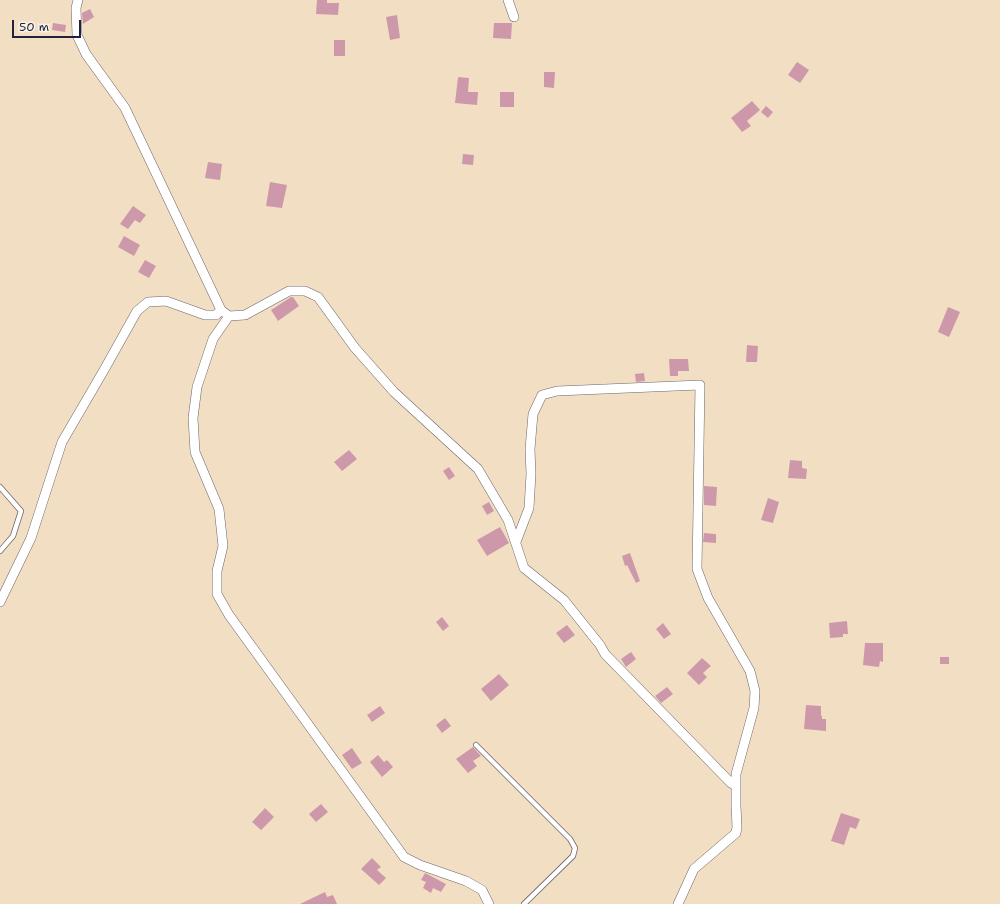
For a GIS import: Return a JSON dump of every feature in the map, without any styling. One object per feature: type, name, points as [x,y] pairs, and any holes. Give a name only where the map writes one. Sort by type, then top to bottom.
[{"type":"street","points":[[78,0],[76,8],[77,35],[86,54],[125,108],[225,313]]},
{"type":"street","points":[[508,0],[514,16]]},
{"type":"street","points":[[0,602],[31,538],[62,442],[137,311],[148,302],[166,302],[205,315],[225,313],[245,315],[289,291],[305,291],[318,297],[355,348],[394,392],[478,469],[508,520],[524,568],[564,600],[606,654],[731,783],[736,786]]},
{"type":"street","points":[[225,313],[213,338],[196,387],[193,418],[195,452],[219,509],[222,546],[217,571],[217,594],[229,615],[404,857],[482,890],[489,904]]},
{"type":"street","points":[[516,542],[529,508],[531,474],[530,449],[533,414],[542,395],[557,391],[700,385],[698,569],[708,598],[750,671],[755,692],[754,708],[736,774],[736,833],[694,868],[678,904]]},
{"type":"lane","points":[[0,487],[21,511],[13,536],[0,551]]},
{"type":"lane","points":[[476,745],[570,839],[575,848],[573,856],[524,904]]},
{"type":"building","points":[[317,0],[327,0],[327,3],[339,3],[338,15],[316,14]]},
{"type":"building","points":[[90,9],[94,17],[83,24],[82,13]]},
{"type":"building","points":[[397,15],[400,38],[390,40],[386,17]]},
{"type":"building","points":[[53,23],[66,25],[65,32],[52,30]]},
{"type":"building","points":[[494,23],[512,23],[511,39],[493,38]]},
{"type":"building","points":[[334,40],[345,40],[345,56],[334,56]]},
{"type":"building","points":[[797,62],[809,70],[800,83],[788,75]]},
{"type":"building","points":[[544,72],[555,72],[554,88],[544,87]]},
{"type":"building","points":[[458,77],[469,78],[468,92],[478,92],[477,105],[455,103]]},
{"type":"building","points":[[500,92],[514,92],[514,107],[500,107]]},
{"type":"building","points":[[752,101],[760,110],[747,121],[751,126],[742,132],[731,118]]},
{"type":"building","points":[[766,106],[773,112],[768,118],[761,112]]},
{"type":"building","points":[[463,154],[474,155],[473,165],[462,164]]},
{"type":"building","points":[[208,162],[222,164],[220,180],[205,178]]},
{"type":"building","points":[[270,182],[287,185],[282,208],[266,206]]},
{"type":"building","points":[[133,206],[146,215],[140,223],[135,220],[128,229],[120,224]]},
{"type":"building","points":[[124,236],[140,245],[134,256],[118,247]]},
{"type":"building","points":[[145,260],[156,266],[149,278],[138,272]]},
{"type":"building","points":[[293,297],[299,306],[278,321],[271,310]]},
{"type":"building","points":[[948,307],[960,312],[949,337],[938,332]]},
{"type":"building","points":[[747,345],[758,346],[757,362],[746,362]]},
{"type":"building","points":[[669,359],[688,359],[689,371],[678,371],[678,376],[670,376]]},
{"type":"building","points":[[644,373],[645,381],[636,382],[635,374]]},
{"type":"building","points":[[349,450],[357,459],[342,471],[334,462]]},
{"type":"building","points":[[790,460],[802,461],[802,468],[807,469],[806,479],[788,478]]},
{"type":"building","points":[[449,467],[455,476],[449,480],[443,471]]},
{"type":"building","points":[[704,486],[717,487],[716,506],[704,505]]},
{"type":"building","points":[[768,498],[779,502],[773,523],[761,520]]},
{"type":"building","points":[[489,502],[494,511],[487,515],[482,506]]},
{"type":"building","points":[[500,527],[509,543],[487,556],[477,540]]},
{"type":"building","points":[[704,533],[716,534],[716,543],[703,542]]},
{"type":"building","points":[[630,553],[640,581],[636,583],[627,565],[625,566],[622,556]]},
{"type":"building","points":[[442,617],[449,626],[443,631],[436,622]]},
{"type":"building","points":[[847,621],[848,634],[843,634],[843,637],[830,638],[829,623]]},
{"type":"building","points":[[663,623],[671,634],[664,639],[656,629]]},
{"type":"building","points":[[567,625],[575,635],[564,643],[556,633]]},
{"type":"building","points":[[865,643],[883,643],[883,662],[880,661],[879,667],[863,665]]},
{"type":"building","points":[[631,652],[636,659],[626,667],[621,659]]},
{"type":"building","points":[[940,657],[949,657],[949,664],[940,664]]},
{"type":"building","points":[[702,658],[711,666],[703,673],[707,677],[699,685],[687,673]]},
{"type":"building","points":[[499,674],[509,685],[491,701],[481,689]]},
{"type":"building","points":[[667,687],[673,694],[661,703],[655,696]]},
{"type":"building","points":[[806,705],[821,706],[822,719],[826,719],[826,731],[804,729]]},
{"type":"building","points":[[380,706],[385,713],[372,722],[367,715]]},
{"type":"building","points":[[445,718],[451,726],[442,733],[436,725]]},
{"type":"building","points":[[473,747],[481,756],[473,761],[477,766],[468,773],[456,759]]},
{"type":"building","points":[[352,748],[362,763],[352,769],[342,755]]},
{"type":"building","points":[[378,755],[384,762],[387,760],[393,767],[382,777],[370,762]]},
{"type":"building","points":[[321,804],[328,812],[316,822],[309,814]]},
{"type":"building","points":[[265,808],[274,817],[261,830],[252,822]]},
{"type":"building","points":[[841,813],[860,819],[856,829],[850,827],[844,845],[831,841]]},
{"type":"building","points":[[372,858],[381,867],[377,870],[386,878],[379,885],[361,869]]},
{"type":"building","points":[[425,873],[446,884],[441,892],[433,888],[431,893],[423,888],[426,882],[421,880]]},
{"type":"building","points":[[325,892],[327,897],[333,895],[337,904],[300,904]]}]
